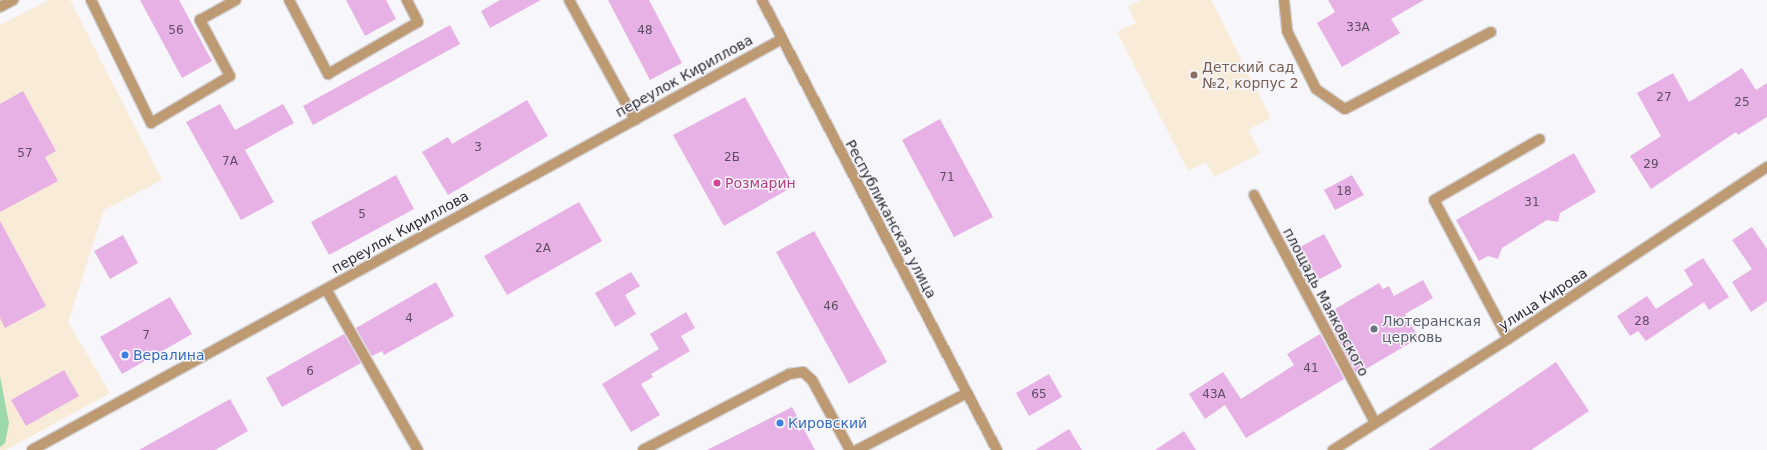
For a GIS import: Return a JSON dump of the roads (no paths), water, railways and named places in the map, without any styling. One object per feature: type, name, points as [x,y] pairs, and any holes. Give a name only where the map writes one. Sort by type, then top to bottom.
[{"type":"street","points":[[0,7],[13,0]]},
{"type":"street","points":[[91,0],[152,123],[230,76],[200,20],[236,0]]},
{"type":"street","points":[[289,0],[328,74],[418,22],[407,0]]},
{"type":"street","points":[[569,0],[635,120]]},
{"type":"street","name":"Республиканская улица","points":[[762,0],[996,450]]},
{"type":"street","points":[[1284,0],[1287,30],[1316,89],[1345,109],[1491,32]]},
{"type":"street","name":"переулок Кириллова","points":[[32,450],[782,39]]},
{"type":"street","points":[[1508,339],[1434,200],[1540,139]]},
{"type":"street","name":"улица Кирова","points":[[1333,450],[1508,339],[1767,167]]},
{"type":"street","name":"площадь Маяковского","points":[[1254,195],[1375,423]]},
{"type":"street","points":[[326,289],[418,450]]},
{"type":"street","points":[[643,450],[789,374],[802,372],[812,380],[850,450]]},
{"type":"street","points":[[857,450],[967,393]]},
{"type":"place","name":"Детский сад №2, корпус 2","points":[[1194,75]]},
{"type":"place","name":"Розмарин","points":[[717,183]]},
{"type":"place","name":"Лютеранская церковь","points":[[1374,329]]},
{"type":"place","name":"Вералина","points":[[125,355]]},
{"type":"place","name":"Кировский","points":[[780,423]]}]
